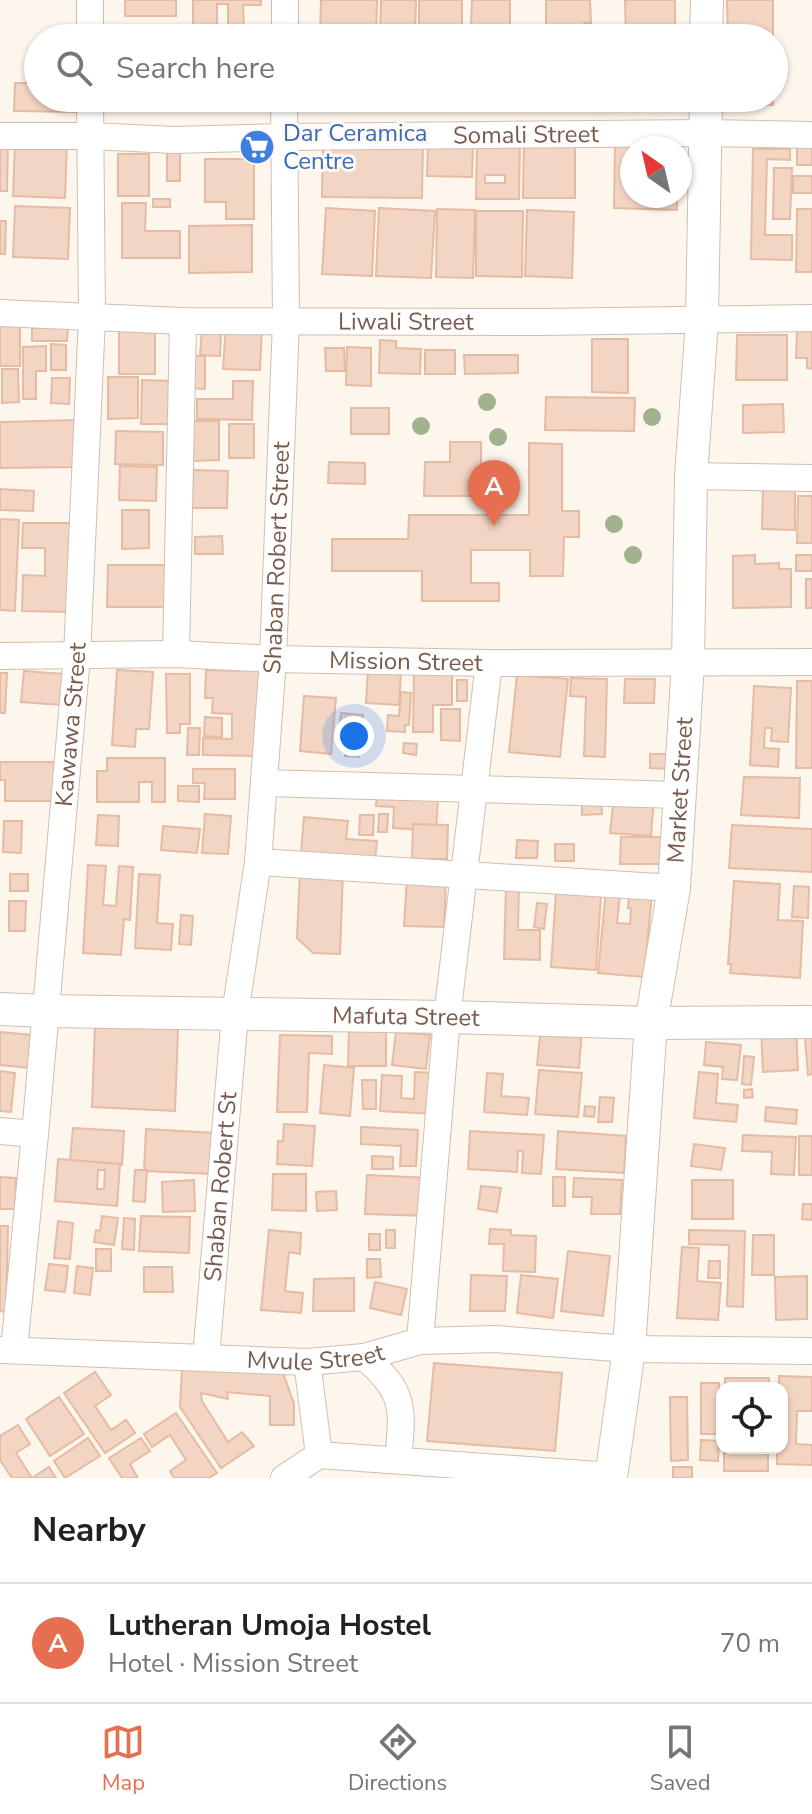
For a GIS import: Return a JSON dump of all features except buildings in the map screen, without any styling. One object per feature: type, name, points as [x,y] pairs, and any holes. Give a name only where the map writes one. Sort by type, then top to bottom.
[{"type":"street","points":[[90,0],[90,24]]},
{"type":"street","points":[[285,0],[285,24]]},
{"type":"street","points":[[706,24],[707,0]]},
{"type":"street","name":"Kawawa Street","points":[[7,1350],[35,1134],[77,656],[92,317],[90,112]]},
{"type":"street","name":"Shaban Robert Street","points":[[235,1014],[258,862],[273,659],[286,321],[284,112]]},
{"type":"street","name":"Market Street","points":[[612,1477],[629,1349],[651,1023],[674,888],[688,663],[691,476],[702,320],[706,112]]},
{"type":"street","name":"Somali Street","points":[[0,136],[174,140],[705,133],[812,135]]},
{"type":"street","name":"Liwali Street","points":[[0,313],[183,321],[541,322],[812,318]]},
{"type":"street","points":[[176,654],[183,321]]},
{"type":"street","points":[[691,476],[812,478]]},
{"type":"street","name":"Mission Street","points":[[0,656],[176,654],[489,663],[812,662]]},
{"type":"street","points":[[420,1341],[447,1017],[489,663]]},
{"type":"street","points":[[264,783],[679,795]]},
{"type":"street","points":[[258,862],[674,888]]},
{"type":"street","name":"Mafuta Street","points":[[0,1009],[651,1023],[812,1022]]},
{"type":"street","name":"Shaban Robert St","points":[[206,1358],[235,1014]]},
{"type":"street","points":[[0,1131],[35,1134]]},
{"type":"street","name":"Mvule Street","points":[[7,1350],[307,1362],[364,1357],[420,1341],[495,1339],[629,1349],[812,1351]]},
{"type":"street","points":[[364,1357],[383,1372],[397,1396],[402,1418],[398,1460]]},
{"type":"street","points":[[307,1362],[319,1455]]},
{"type":"street","points":[[284,1478],[319,1455],[398,1460],[493,1473],[612,1477]]},
{"type":"place","name":"Dar Ceramica Centre","points":[[257,147]]},
{"type":"place","name":"Lutheran Umoja Hostel","points":[[494,526]]}]
